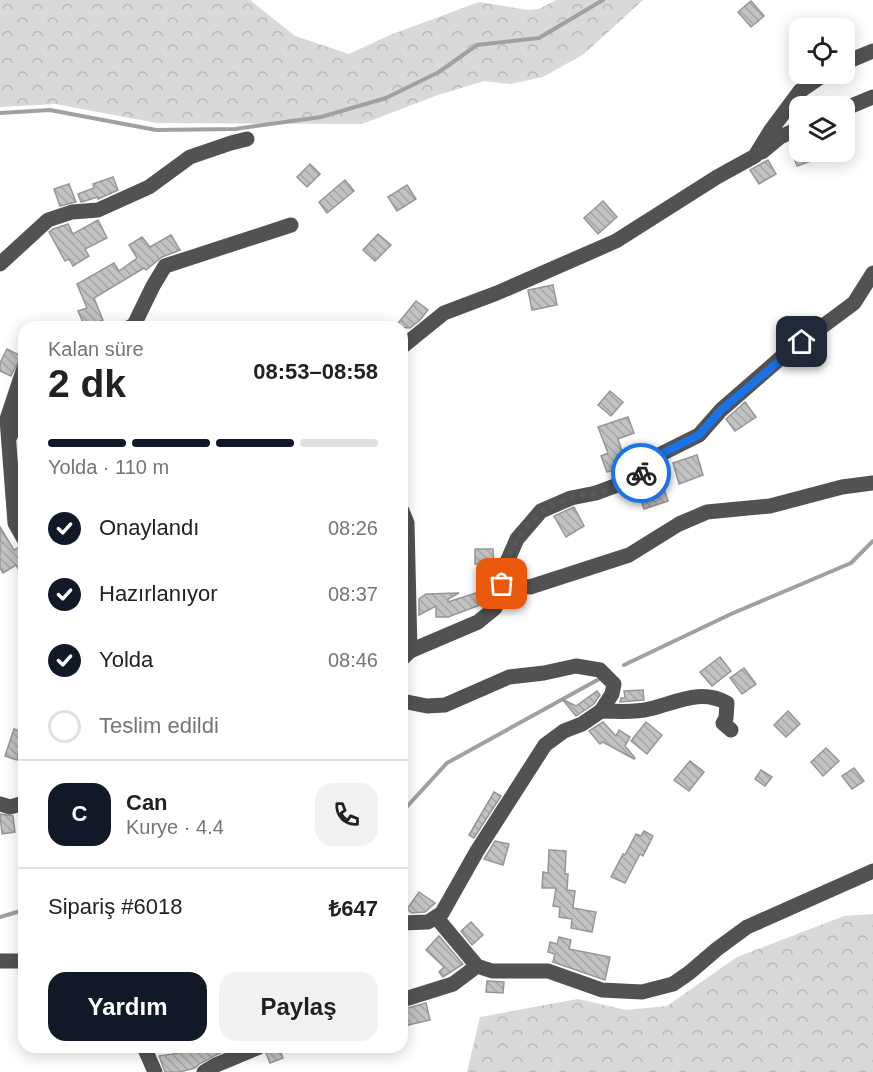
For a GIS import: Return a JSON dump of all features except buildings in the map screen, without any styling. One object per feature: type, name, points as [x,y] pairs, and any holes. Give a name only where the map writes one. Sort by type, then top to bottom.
[{"type":"street","points":[[855,58],[873,51]]},
{"type":"street","points":[[755,156],[800,91],[810,84]]},
{"type":"street","points":[[855,105],[873,98]]},
{"type":"street","points":[[408,342],[444,313],[497,293],[616,241],[789,133]]},
{"type":"street","points":[[0,264],[48,219],[72,212],[98,210],[148,187],[190,157],[247,140]]},
{"type":"street","points":[[136,321],[165,266],[291,225]]},
{"type":"street","points":[[408,654],[478,622],[495,608],[501,594],[503,571],[517,539],[541,511],[571,498],[596,493],[636,478],[657,456],[699,435],[721,410],[784,355],[854,303],[873,273]]},
{"type":"street","points":[[18,386],[7,419],[15,523],[18,528]]},
{"type":"street","points":[[9,438],[18,422]]},
{"type":"street","points":[[502,584],[530,587],[629,555],[679,524],[707,512],[770,506],[842,487],[873,483]]},
{"type":"street","points":[[408,702],[427,706],[445,705],[509,677],[576,666],[600,670],[614,684],[612,694],[601,711],[582,724],[564,731],[545,745],[477,851],[442,913],[428,922],[408,923]]},
{"type":"street","points":[[601,711],[633,712],[649,710],[697,696],[717,698],[727,703],[726,718],[723,723],[730,730]]},
{"type":"street","points":[[0,804],[10,807],[18,805]]},
{"type":"street","points":[[436,917],[477,966],[492,971],[548,971],[602,990],[642,992],[673,984],[689,974],[747,927],[873,871]]},
{"type":"street","points":[[0,961],[18,961]]},
{"type":"street","points":[[408,998],[453,984],[477,966]]},
{"type":"street","points":[[147,1053],[155,1072]]},
{"type":"street","points":[[204,1072],[245,1053]]},
{"type":"green space","points":[[0,0],[250,0],[295,36],[349,54],[390,35],[479,2],[528,10],[539,9],[556,0],[643,0],[584,54],[543,77],[510,84],[484,81],[438,95],[362,124],[157,123],[55,104],[0,107]]},
{"type":"green space","points":[[873,914],[873,1072],[467,1072],[480,1017],[578,999],[626,1010],[667,1006],[737,957],[844,916]]},
{"type":"waterway","points":[[0,113],[50,110],[156,130],[235,129],[321,117],[386,98],[439,72],[477,45],[539,38],[603,0]]},
{"type":"waterway","points":[[624,665],[731,614],[851,563],[873,541]]},
{"type":"waterway","points":[[408,805],[447,763],[601,678]]},
{"type":"waterway","points":[[0,917],[18,912]]},
{"type":"way so far","points":[[502,584],[503,571],[517,539],[541,511],[571,498],[596,493],[618,485],[636,478],[641,473]]},
{"type":"route","points":[[641,473],[657,456],[699,435],[721,410],[802,342]]}]
